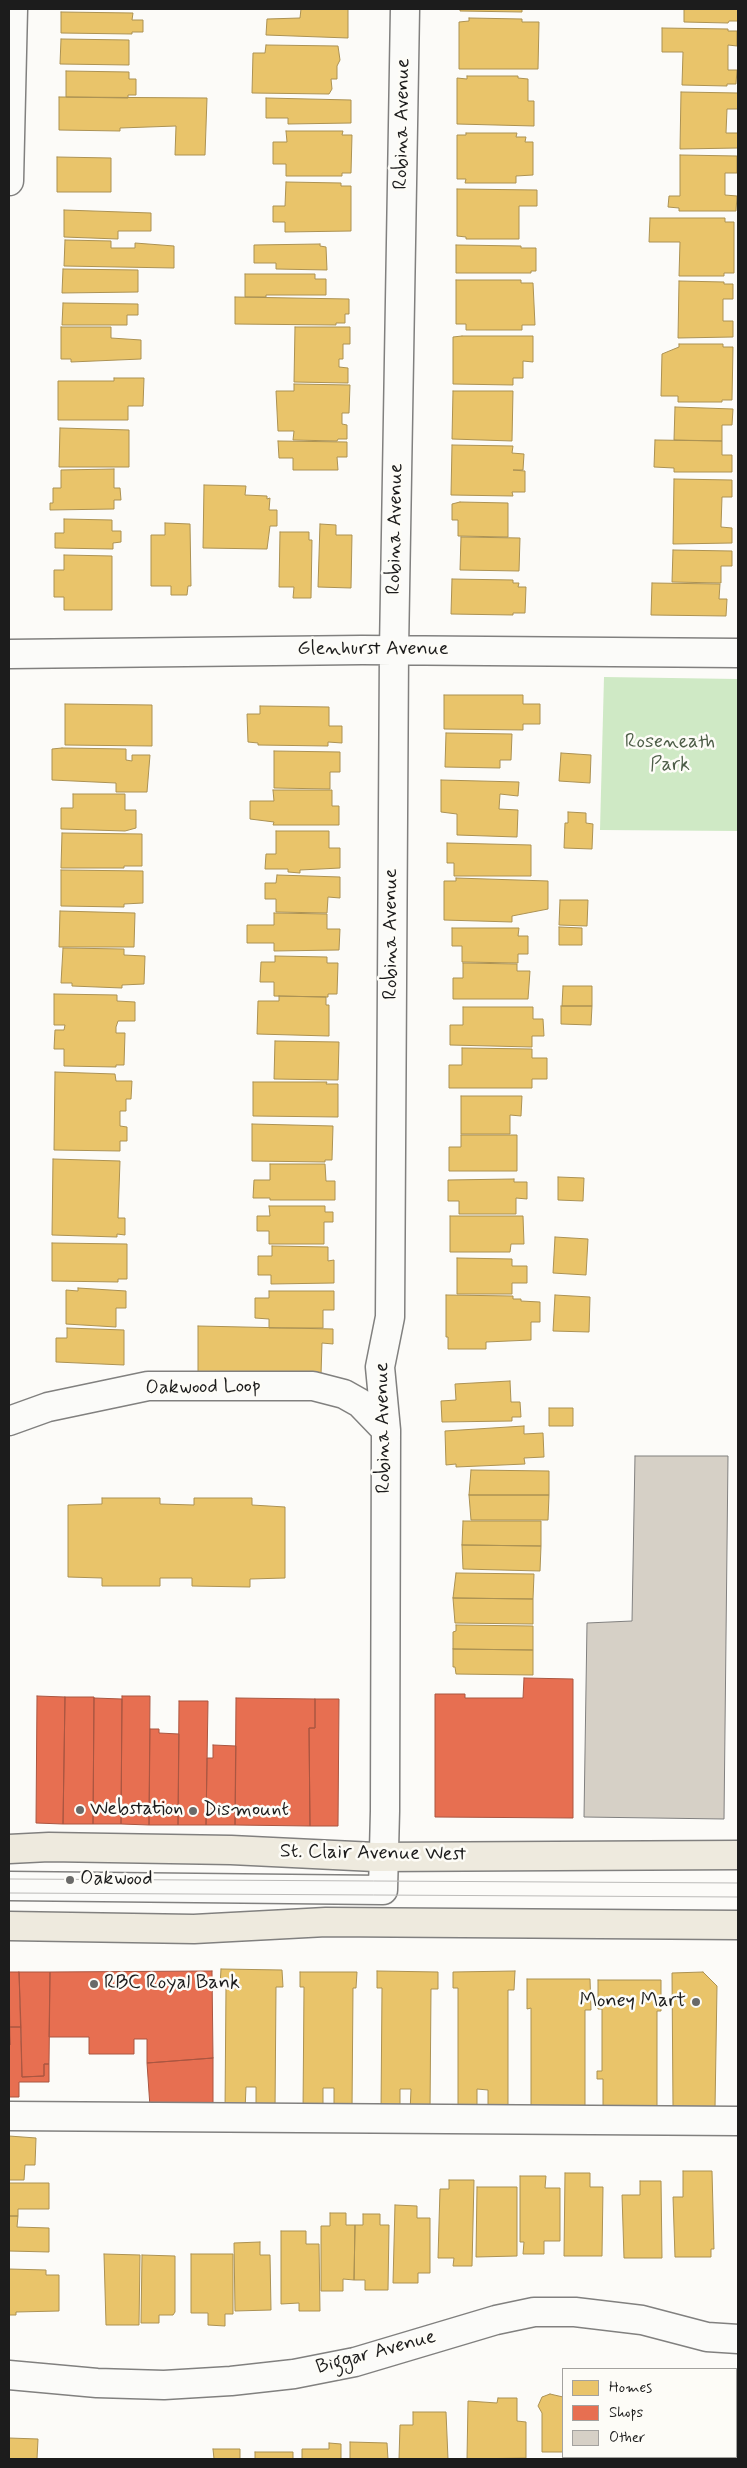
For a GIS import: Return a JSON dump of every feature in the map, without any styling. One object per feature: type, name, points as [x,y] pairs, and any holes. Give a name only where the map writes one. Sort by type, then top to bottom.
[{"type":"main road","name":"St. Clair Avenue West","points":[[9,1849],[49,1847],[231,1850],[384,1857],[738,1855]]},
{"type":"main road","points":[[9,1926],[194,1930],[326,1922],[738,1925]]},
{"type":"street","points":[[9,181],[13,9]]},
{"type":"street","name":"Robina Avenue","points":[[9,1886],[382,1890],[384,1857],[386,1430],[380,1367],[390,1317],[394,650],[404,9]]},
{"type":"street","name":"Glenhurst Avenue","points":[[9,654],[394,650],[738,653]]},
{"type":"street","name":"Oakwood Loop","points":[[9,1421],[48,1407],[148,1386],[313,1386],[344,1394],[360,1403],[386,1430]]},
{"type":"street","points":[[9,2116],[738,2121]]},
{"type":"street","name":"Biggar Avenue","points":[[9,2375],[97,2384],[164,2385],[232,2382],[294,2374],[355,2362],[496,2320],[534,2312],[575,2312],[642,2320],[707,2337],[738,2339]]},
{"type":"green space","name":"Roseneath Park","points":[[604,677],[738,679],[738,831],[600,830]]},
{"type":"building: Homes","points":[[301,9],[348,9],[348,38],[266,35],[267,19],[300,18]]},
{"type":"building: Homes","points":[[460,9],[522,9],[522,12],[460,11]]},
{"type":"building: Homes","points":[[684,9],[738,9],[738,21],[729,21],[728,23],[684,22]]},
{"type":"building: Homes","points":[[61,12],[133,13],[132,20],[143,20],[143,32],[132,32],[132,34],[61,33]]},
{"type":"building: Homes","points":[[469,18],[522,19],[522,22],[539,22],[538,69],[459,69],[459,22],[469,21]]},
{"type":"building: Homes","points":[[662,28],[728,29],[728,31],[737,31],[737,46],[728,45],[728,70],[737,70],[736,84],[727,84],[727,86],[682,85],[683,52],[662,52]]},
{"type":"building: Homes","points":[[61,39],[129,40],[129,65],[60,64]]},
{"type":"building: Homes","points":[[266,45],[338,46],[340,60],[337,66],[337,79],[331,79],[332,89],[329,94],[252,93],[253,53],[265,53]]},
{"type":"building: Homes","points":[[66,71],[129,72],[129,79],[136,79],[136,95],[128,95],[128,98],[66,97]]},
{"type":"building: Homes","points":[[467,76],[518,76],[518,78],[528,79],[528,101],[534,101],[534,126],[457,124],[457,78],[467,79]]},
{"type":"building: Homes","points":[[681,92],[738,93],[738,109],[727,109],[726,133],[738,133],[738,148],[680,149]]},
{"type":"building: Homes","points":[[59,97],[207,98],[205,155],[175,155],[176,126],[120,128],[120,131],[59,130]]},
{"type":"building: Homes","points":[[266,98],[351,100],[351,123],[288,124],[288,118],[266,118]]},
{"type":"building: Homes","points":[[286,131],[343,131],[342,135],[352,135],[351,173],[342,173],[342,176],[286,176],[286,164],[273,164],[273,142],[287,142]]},
{"type":"building: Homes","points":[[466,133],[517,133],[516,137],[526,137],[525,142],[533,142],[533,175],[516,176],[516,183],[465,183],[466,179],[457,179],[457,135],[466,135]]},
{"type":"building: Homes","points":[[680,155],[737,156],[737,173],[725,173],[725,195],[737,196],[736,211],[679,211],[679,208],[668,207],[669,196],[680,196]]},
{"type":"building: Homes","points":[[57,157],[111,158],[111,192],[57,192]]},
{"type":"building: Homes","points":[[286,182],[341,183],[341,186],[351,186],[351,231],[285,232],[285,222],[273,222],[273,206],[285,206]]},
{"type":"building: Homes","points":[[457,189],[537,190],[537,206],[519,206],[519,239],[466,239],[466,237],[457,236]]},
{"type":"building: Homes","points":[[64,210],[151,213],[151,231],[118,231],[118,239],[64,237]]},
{"type":"building: Homes","points":[[650,218],[725,218],[725,222],[734,222],[734,273],[724,273],[724,276],[679,276],[680,242],[649,242]]},
{"type":"building: Homes","points":[[65,240],[111,241],[111,248],[135,248],[135,243],[174,246],[174,268],[64,266]]},
{"type":"building: Homes","points":[[320,244],[320,246],[326,247],[327,270],[276,269],[276,263],[254,263],[254,245]]},
{"type":"building: Homes","points":[[456,245],[536,248],[536,271],[531,271],[531,273],[456,273]]},
{"type":"building: Homes","points":[[63,269],[138,270],[138,292],[62,293]]},
{"type":"building: Homes","points":[[245,274],[315,274],[315,279],[326,279],[326,295],[245,297]]},
{"type":"building: Homes","points":[[456,280],[521,280],[521,283],[533,283],[535,325],[522,325],[522,330],[466,330],[466,324],[456,324]]},
{"type":"building: Homes","points":[[679,281],[733,284],[733,299],[723,299],[723,321],[733,321],[733,337],[678,338]]},
{"type":"building: Homes","points":[[235,297],[349,299],[349,314],[345,314],[345,323],[336,323],[336,325],[235,324]]},
{"type":"building: Homes","points":[[63,303],[138,304],[138,315],[127,315],[127,325],[62,325]]},
{"type":"building: Homes","points":[[61,327],[111,327],[111,338],[141,340],[141,359],[71,362],[71,359],[61,359]]},
{"type":"building: Homes","points":[[295,327],[350,327],[350,344],[343,344],[343,359],[339,359],[339,367],[348,368],[348,383],[294,382]]},
{"type":"building: Homes","points":[[533,336],[533,362],[523,361],[523,378],[513,378],[513,385],[453,384],[453,337]]},
{"type":"building: Homes","points":[[679,344],[723,344],[723,347],[733,347],[732,400],[722,400],[722,402],[678,402],[678,396],[661,396],[662,354],[679,347]]},
{"type":"building: Homes","points":[[114,378],[144,378],[143,406],[128,406],[128,420],[58,420],[58,381],[114,381]]},
{"type":"building: Homes","points":[[294,384],[350,385],[349,413],[342,413],[342,424],[347,425],[347,439],[338,439],[337,441],[293,440],[294,431],[278,431],[276,391],[294,391]]},
{"type":"building: Homes","points":[[453,391],[513,391],[512,441],[452,439]]},
{"type":"building: Homes","points":[[675,407],[733,409],[732,425],[722,425],[722,441],[674,440]]},
{"type":"building: Homes","points":[[60,428],[129,430],[129,467],[59,467]]},
{"type":"building: Homes","points":[[655,440],[722,441],[722,455],[732,455],[732,472],[674,472],[674,468],[654,467]]},
{"type":"building: Homes","points":[[278,441],[347,442],[347,457],[337,457],[338,470],[293,470],[293,458],[279,458]]},
{"type":"building: Homes","points":[[452,445],[513,446],[512,453],[524,454],[523,470],[513,470],[525,471],[525,492],[512,492],[513,496],[451,495]]},
{"type":"building: Homes","points":[[114,469],[114,488],[120,488],[121,500],[114,500],[114,509],[50,510],[50,503],[53,503],[53,488],[61,488],[61,470]]},
{"type":"building: Homes","points":[[674,479],[732,480],[732,497],[722,497],[721,527],[732,528],[732,543],[673,544]]},
{"type":"building: Homes","points":[[204,485],[246,486],[245,495],[267,496],[267,499],[270,498],[269,510],[277,510],[277,526],[270,526],[267,549],[203,548]]},
{"type":"building: Homes","points":[[460,502],[508,503],[508,537],[458,536],[458,520],[452,520],[452,504]]},
{"type":"building: Homes","points":[[64,519],[112,520],[112,531],[121,531],[121,542],[113,543],[113,549],[55,548],[55,533],[64,533]]},
{"type":"building: Homes","points":[[165,523],[190,524],[191,586],[188,586],[187,595],[171,595],[171,586],[151,586],[151,535],[165,535]]},
{"type":"building: Homes","points":[[320,524],[336,525],[336,535],[352,535],[351,588],[318,587]]},
{"type":"building: Homes","points":[[280,532],[309,532],[309,540],[312,540],[311,598],[293,598],[294,587],[279,587]]},
{"type":"building: Homes","points":[[461,537],[520,538],[519,571],[460,570]]},
{"type":"building: Homes","points":[[673,550],[732,551],[732,566],[721,566],[721,583],[672,582]]},
{"type":"building: Homes","points":[[64,555],[112,556],[112,610],[64,610],[64,597],[54,597],[54,570],[64,570]]},
{"type":"building: Homes","points":[[452,579],[513,580],[513,583],[519,583],[518,587],[526,587],[525,613],[513,613],[513,615],[451,614]]},
{"type":"building: Homes","points":[[652,583],[720,584],[719,599],[727,599],[726,616],[651,615]]},
{"type":"building: Homes","points":[[444,695],[523,695],[523,704],[540,704],[540,724],[523,724],[523,730],[444,729]]},
{"type":"building: Homes","points":[[65,704],[152,705],[152,746],[65,745]]},
{"type":"building: Homes","points":[[260,706],[329,707],[329,726],[342,726],[342,743],[328,742],[328,746],[258,745],[258,743],[248,742],[247,714],[260,714]]},
{"type":"building: Homes","points":[[446,733],[512,734],[511,760],[500,760],[500,768],[445,767]]},
{"type":"building: Homes","points":[[52,749],[126,749],[126,760],[132,761],[132,755],[150,755],[147,792],[116,792],[116,783],[52,780]]},
{"type":"building: Homes","points":[[274,751],[340,752],[340,772],[330,772],[330,789],[274,788]]},
{"type":"building: Homes","points":[[561,753],[591,755],[590,783],[559,781]]},
{"type":"building: Homes","points":[[441,780],[519,782],[518,796],[500,794],[499,809],[518,810],[517,837],[457,835],[457,814],[441,812]]},
{"type":"building: Homes","points":[[273,790],[332,790],[332,806],[339,806],[339,825],[273,825],[274,822],[250,819],[250,801],[274,801]]},
{"type":"building: Homes","points":[[73,794],[125,794],[125,810],[136,810],[136,828],[125,831],[61,829],[61,808],[73,808]]},
{"type":"building: Homes","points":[[568,812],[586,813],[586,823],[593,824],[592,849],[564,848],[565,823],[568,823]]},
{"type":"building: Homes","points":[[276,831],[329,831],[329,848],[340,848],[340,868],[300,870],[300,873],[288,872],[288,869],[265,869],[266,854],[276,854]]},
{"type":"building: Homes","points":[[62,833],[142,834],[142,866],[124,866],[124,868],[61,868]]},
{"type":"building: Homes","points":[[447,843],[531,845],[531,876],[454,876],[454,863],[447,863]]},
{"type":"building: Homes","points":[[61,870],[143,871],[143,903],[124,904],[124,907],[61,906]]},
{"type":"building: Homes","points":[[277,875],[340,877],[340,898],[328,897],[327,913],[276,912],[276,899],[265,899],[265,883],[276,883]]},
{"type":"building: Homes","points":[[456,878],[548,881],[548,909],[512,916],[512,922],[444,920],[444,881],[456,881]]},
{"type":"building: Homes","points":[[560,900],[588,900],[587,926],[559,925]]},
{"type":"building: Homes","points":[[60,911],[135,913],[134,947],[59,947]]},
{"type":"building: Homes","points":[[274,913],[327,914],[327,929],[340,929],[339,950],[274,951],[274,943],[247,943],[247,925],[274,925]]},
{"type":"building: Homes","points":[[559,927],[582,928],[582,945],[559,945]]},
{"type":"building: Homes","points":[[452,928],[519,928],[518,936],[528,936],[528,954],[518,954],[518,963],[462,962],[462,946],[452,946]]},
{"type":"building: Homes","points":[[63,948],[124,949],[124,955],[145,956],[144,984],[122,985],[122,988],[72,986],[72,983],[61,983]]},
{"type":"building: Homes","points":[[275,956],[327,957],[327,963],[338,963],[337,994],[328,994],[328,997],[274,996],[274,982],[260,982],[261,962],[275,962]]},
{"type":"building: Homes","points":[[463,963],[517,964],[517,971],[530,971],[528,999],[453,999],[453,978],[463,978]]},
{"type":"building: Homes","points":[[563,986],[592,986],[592,1006],[562,1006]]},
{"type":"building: Homes","points":[[54,994],[117,995],[117,1001],[135,1002],[135,1021],[118,1021],[116,1027],[116,1033],[125,1033],[124,1065],[116,1065],[116,1067],[64,1066],[64,1049],[54,1049],[55,1030],[64,1030],[65,1025],[54,1025]]},
{"type":"building: Homes","points":[[279,996],[326,997],[326,1005],[329,1005],[329,1036],[257,1034],[258,1001],[279,1001]]},
{"type":"building: Homes","points":[[561,1006],[592,1006],[591,1025],[561,1024]]},
{"type":"building: Homes","points":[[463,1007],[533,1007],[533,1019],[543,1019],[544,1036],[532,1036],[532,1047],[450,1045],[450,1025],[463,1025]]},
{"type":"building: Homes","points":[[275,1041],[339,1042],[338,1080],[274,1079]]},
{"type":"building: Homes","points":[[462,1048],[532,1049],[532,1058],[547,1058],[547,1079],[532,1079],[532,1088],[449,1088],[449,1065],[462,1065]]},
{"type":"building: Homes","points":[[55,1072],[115,1074],[116,1081],[132,1081],[131,1099],[126,1099],[126,1111],[120,1111],[120,1126],[127,1127],[127,1141],[120,1141],[120,1151],[54,1150]]},
{"type":"building: Homes","points":[[253,1082],[327,1082],[326,1084],[338,1084],[338,1117],[253,1116]]},
{"type":"building: Homes","points":[[461,1096],[522,1096],[521,1116],[510,1115],[510,1134],[461,1134]]},
{"type":"building: Homes","points":[[252,1124],[333,1126],[332,1160],[325,1160],[325,1162],[252,1161]]},
{"type":"building: Homes","points":[[461,1135],[517,1135],[517,1171],[449,1171],[449,1147],[461,1147]]},
{"type":"building: Homes","points":[[53,1159],[120,1161],[118,1218],[125,1218],[125,1235],[117,1234],[117,1237],[52,1235]]},
{"type":"building: Homes","points":[[270,1164],[325,1164],[326,1181],[335,1181],[335,1200],[270,1200],[270,1198],[253,1198],[254,1180],[270,1180]]},
{"type":"building: Homes","points":[[558,1177],[584,1178],[583,1201],[558,1200]]},
{"type":"building: Homes","points":[[514,1179],[514,1182],[527,1182],[527,1199],[516,1198],[516,1214],[459,1214],[459,1201],[448,1201],[448,1180]]},
{"type":"building: Homes","points":[[269,1206],[325,1206],[325,1212],[333,1212],[333,1222],[324,1222],[324,1244],[269,1244],[269,1231],[257,1231],[257,1216],[270,1216]]},
{"type":"building: Homes","points":[[450,1216],[523,1216],[524,1244],[511,1244],[510,1252],[450,1252]]},
{"type":"building: Homes","points":[[555,1237],[588,1239],[586,1275],[553,1273]]},
{"type":"building: Homes","points":[[52,1243],[127,1244],[127,1279],[118,1279],[118,1282],[52,1281]]},
{"type":"building: Homes","points":[[272,1246],[328,1247],[328,1261],[334,1260],[334,1283],[271,1284],[271,1275],[258,1275],[258,1256],[272,1256]]},
{"type":"building: Homes","points":[[457,1258],[512,1259],[512,1266],[527,1266],[527,1283],[512,1283],[512,1294],[457,1294]]},
{"type":"building: Homes","points":[[78,1288],[126,1291],[126,1308],[116,1308],[116,1327],[66,1324],[66,1290],[78,1291]]},
{"type":"building: Homes","points":[[269,1291],[334,1291],[334,1310],[323,1310],[323,1328],[269,1328],[269,1319],[255,1318],[255,1298],[269,1298]]},
{"type":"building: Homes","points":[[446,1295],[513,1296],[513,1299],[521,1299],[521,1301],[540,1302],[540,1322],[531,1322],[531,1340],[486,1342],[486,1349],[448,1349],[448,1337],[446,1337]]},
{"type":"building: Homes","points":[[555,1295],[590,1297],[589,1332],[553,1331]]},
{"type":"building: Homes","points":[[198,1326],[333,1329],[333,1344],[322,1343],[321,1375],[198,1372]]},
{"type":"building: Homes","points":[[67,1328],[124,1330],[124,1365],[56,1362],[56,1338],[67,1338]]},
{"type":"building: Homes","points":[[510,1381],[511,1402],[520,1402],[521,1417],[512,1417],[512,1421],[442,1422],[441,1401],[456,1400],[455,1384]]},
{"type":"building: Homes","points":[[549,1408],[573,1408],[573,1426],[549,1426]]},
{"type":"building: Homes","points":[[524,1426],[524,1434],[543,1433],[544,1457],[524,1458],[525,1464],[456,1467],[456,1464],[446,1465],[445,1431]]},
{"type":"building: Homes","points":[[471,1470],[549,1471],[549,1495],[469,1495]]},
{"type":"building: Homes","points":[[469,1495],[549,1495],[548,1520],[471,1520]]},
{"type":"building: Homes","points":[[102,1498],[160,1498],[160,1504],[194,1505],[194,1498],[252,1498],[252,1505],[285,1507],[285,1578],[250,1579],[250,1587],[192,1586],[192,1578],[160,1578],[160,1586],[102,1586],[102,1578],[68,1577],[68,1505],[102,1504]]},
{"type":"building: Homes","points":[[463,1521],[541,1521],[541,1546],[462,1545]]},
{"type":"building: Homes","points":[[462,1545],[541,1546],[540,1571],[463,1569]]},
{"type":"building: Homes","points":[[456,1573],[534,1574],[533,1599],[453,1598]]},
{"type":"building: Homes","points":[[453,1598],[533,1599],[533,1624],[455,1623]]},
{"type":"building: Homes","points":[[456,1625],[533,1626],[533,1650],[453,1649],[453,1632],[456,1631]]},
{"type":"building: Homes","points":[[453,1649],[533,1650],[533,1675],[456,1674],[455,1667],[453,1667]]},
{"type":"building: Homes","points":[[221,1969],[282,1970],[283,1987],[276,1987],[275,2112],[256,2111],[256,2087],[246,2087],[245,2111],[225,2111],[226,1986],[220,1986]]},
{"type":"building: Homes","points":[[377,1971],[438,1972],[438,1989],[431,1989],[430,2113],[410,2113],[411,2089],[400,2089],[400,2113],[381,2112],[382,1988],[377,1988]]},
{"type":"building: Homes","points":[[515,1971],[514,1990],[508,1990],[508,2113],[488,2113],[488,2090],[477,2089],[477,2113],[458,2113],[458,1988],[453,1988],[453,1972]]},
{"type":"building: Homes","points":[[300,1972],[357,1972],[356,1988],[353,1988],[352,2111],[334,2111],[334,2088],[323,2088],[323,2111],[303,2112],[304,1987],[300,1987]]},
{"type":"building: Homes","points":[[703,1972],[717,1986],[715,2109],[673,2107],[672,1973]]},
{"type":"building: Homes","points":[[527,1979],[590,1979],[591,2010],[585,2010],[585,2112],[531,2113],[531,2008],[527,2009]]},
{"type":"building: Homes","points":[[598,1980],[661,1980],[661,2011],[657,2011],[657,2114],[603,2114],[603,2079],[597,2079],[597,2071],[602,2071],[602,2009],[598,2009]]},
{"type":"building: Homes","points":[[9,2136],[36,2138],[35,2165],[25,2165],[24,2180],[9,2180]]},
{"type":"building: Homes","points":[[683,2171],[712,2171],[714,2249],[711,2249],[711,2257],[675,2257],[673,2197],[683,2197]]},
{"type":"building: Homes","points":[[565,2173],[590,2173],[590,2187],[603,2187],[602,2256],[564,2256]]},
{"type":"building: Homes","points":[[520,2176],[546,2176],[545,2188],[560,2188],[560,2241],[544,2241],[544,2254],[523,2254],[524,2242],[520,2242]]},
{"type":"building: Homes","points":[[449,2180],[474,2180],[472,2266],[453,2266],[454,2258],[438,2258],[440,2189],[449,2189]]},
{"type":"building: Homes","points":[[640,2181],[661,2181],[662,2258],[624,2258],[622,2195],[640,2195]]},
{"type":"building: Homes","points":[[9,2183],[49,2183],[49,2209],[18,2209],[18,2216],[9,2216]]},
{"type":"building: Homes","points":[[477,2187],[517,2187],[517,2256],[476,2257]]},
{"type":"building: Homes","points":[[395,2205],[417,2206],[417,2218],[430,2218],[430,2273],[418,2273],[418,2283],[393,2283]]},
{"type":"building: Homes","points":[[330,2213],[346,2213],[346,2225],[355,2225],[354,2280],[343,2279],[343,2291],[321,2291],[321,2226],[330,2226]]},
{"type":"building: Homes","points":[[363,2214],[380,2214],[380,2225],[389,2225],[388,2290],[365,2290],[365,2280],[354,2280],[355,2225],[363,2225]]},
{"type":"building: Homes","points":[[9,2216],[18,2216],[17,2227],[49,2228],[49,2252],[9,2251]]},
{"type":"building: Homes","points":[[281,2231],[306,2231],[306,2244],[319,2244],[320,2311],[299,2311],[299,2303],[281,2304]]},
{"type":"building: Homes","points":[[260,2242],[260,2255],[270,2255],[271,2310],[235,2311],[234,2243]]},
{"type":"building: Homes","points":[[104,2254],[140,2255],[139,2325],[106,2325]]},
{"type":"building: Homes","points":[[191,2254],[233,2254],[233,2314],[225,2314],[225,2326],[208,2325],[208,2313],[191,2313]]},
{"type":"building: Homes","points":[[142,2255],[175,2256],[175,2312],[173,2315],[159,2315],[159,2323],[141,2323]]},
{"type":"building: Homes","points":[[9,2269],[46,2270],[46,2275],[59,2275],[59,2311],[16,2312],[16,2315],[9,2315]]},
{"type":"building: Homes","points":[[550,2394],[562,2397],[562,2452],[542,2452],[542,2413],[538,2406],[542,2397]]},
{"type":"building: Homes","points":[[498,2398],[517,2398],[517,2421],[526,2422],[526,2458],[467,2459],[468,2401],[497,2403]]},
{"type":"building: Homes","points":[[413,2412],[446,2412],[448,2459],[399,2459],[400,2425],[413,2425]]},
{"type":"building: Homes","points":[[9,2438],[38,2439],[37,2459],[9,2459]]},
{"type":"building: Homes","points":[[350,2442],[387,2443],[388,2459],[350,2459]]},
{"type":"building: Homes","points":[[329,2443],[341,2444],[341,2459],[302,2459],[302,2449],[329,2449]]},
{"type":"building: Homes","points":[[213,2449],[240,2449],[240,2459],[214,2459]]},
{"type":"building: Homes","points":[[255,2452],[293,2452],[293,2459],[255,2459]]},
{"type":"building: Homes","points":[[564,2458],[619,2458],[619,2459]]},
{"type":"building: Homes","points":[[626,2458],[664,2458],[664,2459]]},
{"type":"building: Homes","points":[[674,2458],[717,2458],[717,2459]]},
{"type":"building: Shops","points":[[524,1678],[573,1679],[573,1818],[435,1817],[435,1694],[465,1694],[465,1698],[523,1698]]},
{"type":"building: Shops","points":[[37,1696],[65,1697],[63,1824],[36,1823]]},
{"type":"building: Shops","points":[[122,1696],[150,1696],[149,1825],[121,1824]]},
{"type":"building: Shops","points":[[65,1697],[94,1697],[93,1824],[63,1824]]},
{"type":"building: Shops","points":[[94,1698],[122,1699],[121,1824],[93,1824]]},
{"type":"building: Shops","points":[[236,1698],[315,1699],[315,1728],[309,1728],[310,1826],[235,1825]]},
{"type":"building: Shops","points":[[315,1699],[339,1699],[338,1826],[310,1826],[309,1728],[315,1728]]},
{"type":"building: Shops","points":[[179,1701],[208,1701],[206,1825],[178,1825]]},
{"type":"building: Shops","points":[[150,1729],[159,1729],[159,1733],[179,1734],[178,1825],[149,1825]]},
{"type":"building: Shops","points":[[213,1745],[236,1746],[235,1825],[206,1825],[207,1758],[213,1758]]},
{"type":"building: Shops","points":[[212,1971],[213,2058],[147,2063],[147,2039],[134,2039],[134,2054],[89,2054],[89,2037],[49,2037],[50,1972]]},
{"type":"building: Shops","points":[[9,1972],[19,1972],[21,2027],[10,2027]]},
{"type":"building: Shops","points":[[19,1972],[50,1972],[49,2064],[44,2064],[44,2076],[22,2077]]},
{"type":"building: Shops","points":[[9,2027],[21,2027],[22,2077],[44,2076],[44,2064],[49,2064],[49,2082],[19,2082],[19,2097],[9,2097]]},
{"type":"building: Shops","points":[[213,2058],[213,2113],[150,2107],[147,2063]]},
{"type":"building: Other","points":[[635,1456],[728,1456],[724,1819],[584,1817],[587,1623],[632,1621]]},
{"type":"tram line","points":[[9,1879],[738,1883]]},
{"type":"tram line","points":[[9,1893],[738,1897]]},
{"type":"place","name":"Webstation","points":[[80,1810]]},
{"type":"place","name":"Dismount","points":[[193,1811]]},
{"type":"place","name":"Oakwood","points":[[70,1880]]},
{"type":"place","name":"RBC Royal Bank","points":[[94,1984]]},
{"type":"place","name":"Money Mart","points":[[696,2002]]}]
